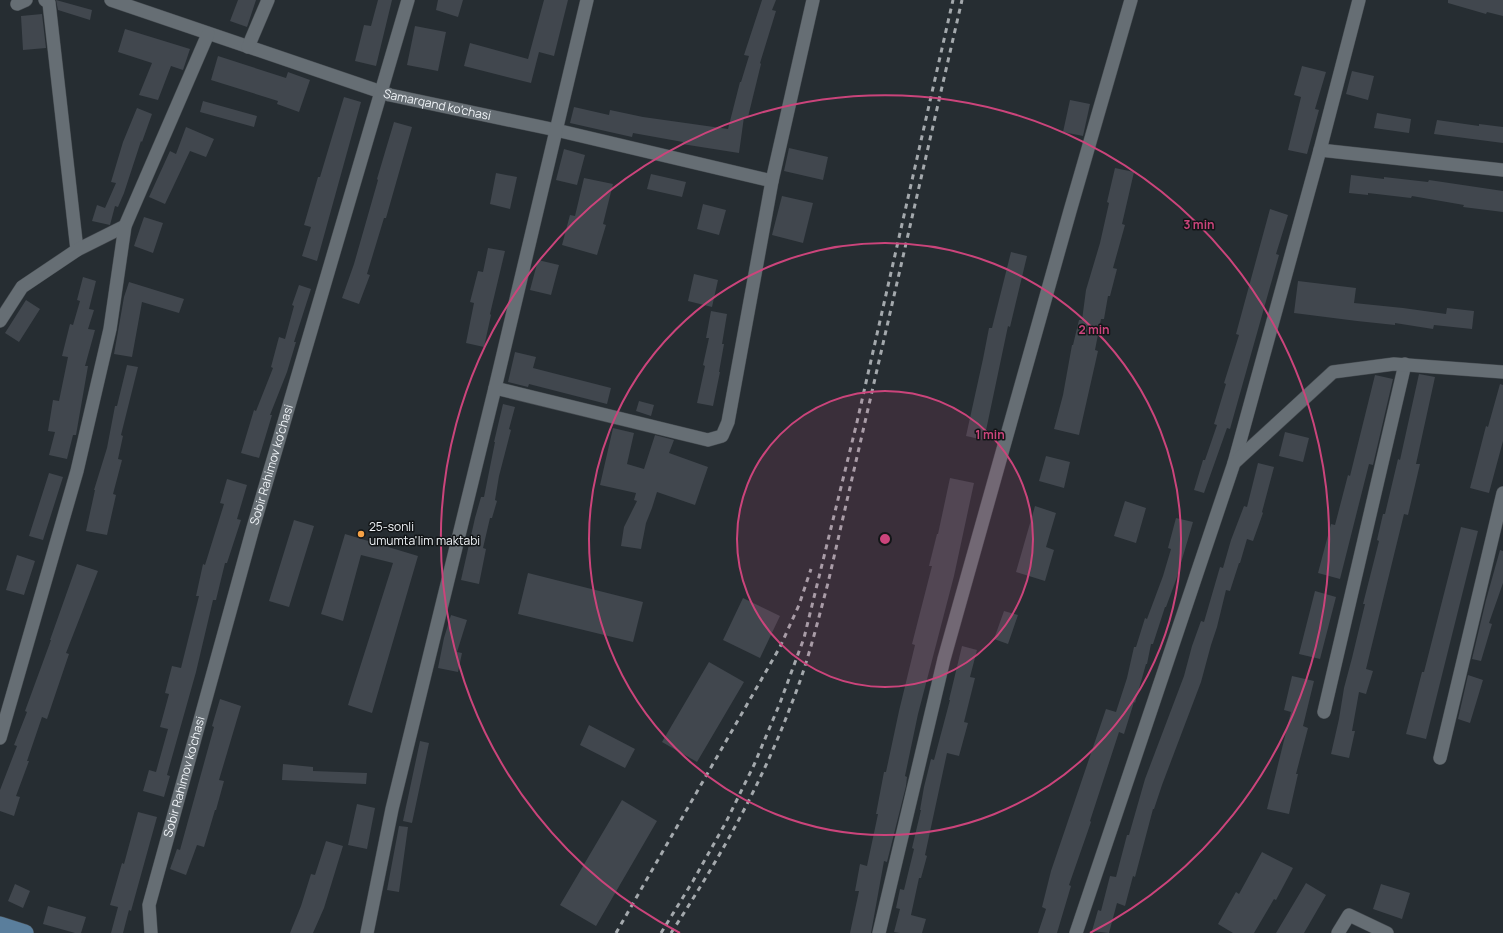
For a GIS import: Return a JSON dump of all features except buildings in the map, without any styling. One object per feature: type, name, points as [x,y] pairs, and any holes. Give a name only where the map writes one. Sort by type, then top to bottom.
[{"type":"main road","points":[[0,925],[25,933]]},
{"type":"street","points":[[45,0],[49,3],[77,250]]},
{"type":"street","name":"Samarqand ko'chasi","points":[[111,0],[131,3],[208,34],[381,92],[556,130],[772,181]]},
{"type":"street","points":[[248,47],[268,0]]},
{"type":"street","name":"Sobir Rahimov ko'chasi","points":[[151,933],[149,905],[153,889],[255,520],[408,0]]},
{"type":"street","points":[[367,933],[392,809],[495,388],[587,0]]},
{"type":"street","points":[[495,388],[708,440],[722,436],[728,422],[772,181],[813,0]]},
{"type":"street","points":[[878,933],[944,659],[1131,0]]},
{"type":"street","points":[[1076,933],[1234,463],[1320,150],[1359,0]]},
{"type":"street","points":[[0,738],[77,471],[110,330],[125,226],[208,34]]},
{"type":"street","points":[[1320,150],[1503,170]]},
{"type":"street","points":[[0,321],[22,288],[77,250],[125,226]]},
{"type":"street","points":[[1234,463],[1333,372],[1394,364],[1503,372]]},
{"type":"street","points":[[1324,712],[1405,364]]},
{"type":"street","points":[[1440,758],[1503,493]]},
{"type":"street","points":[[1338,933],[1349,915],[1387,933]]},
{"type":"railway","points":[[661,933],[693,881],[725,824],[754,765],[780,703],[804,638],[857,422],[953,0]]},
{"type":"railway","points":[[671,933],[722,851],[752,794],[779,735],[807,660],[828,583],[962,0]]},
{"type":"railway","points":[[616,933],[780,647],[799,605],[811,569]]},
{"type":"place","name":"25-sonli umumta'lim maktabi","points":[[361,534]]}]
